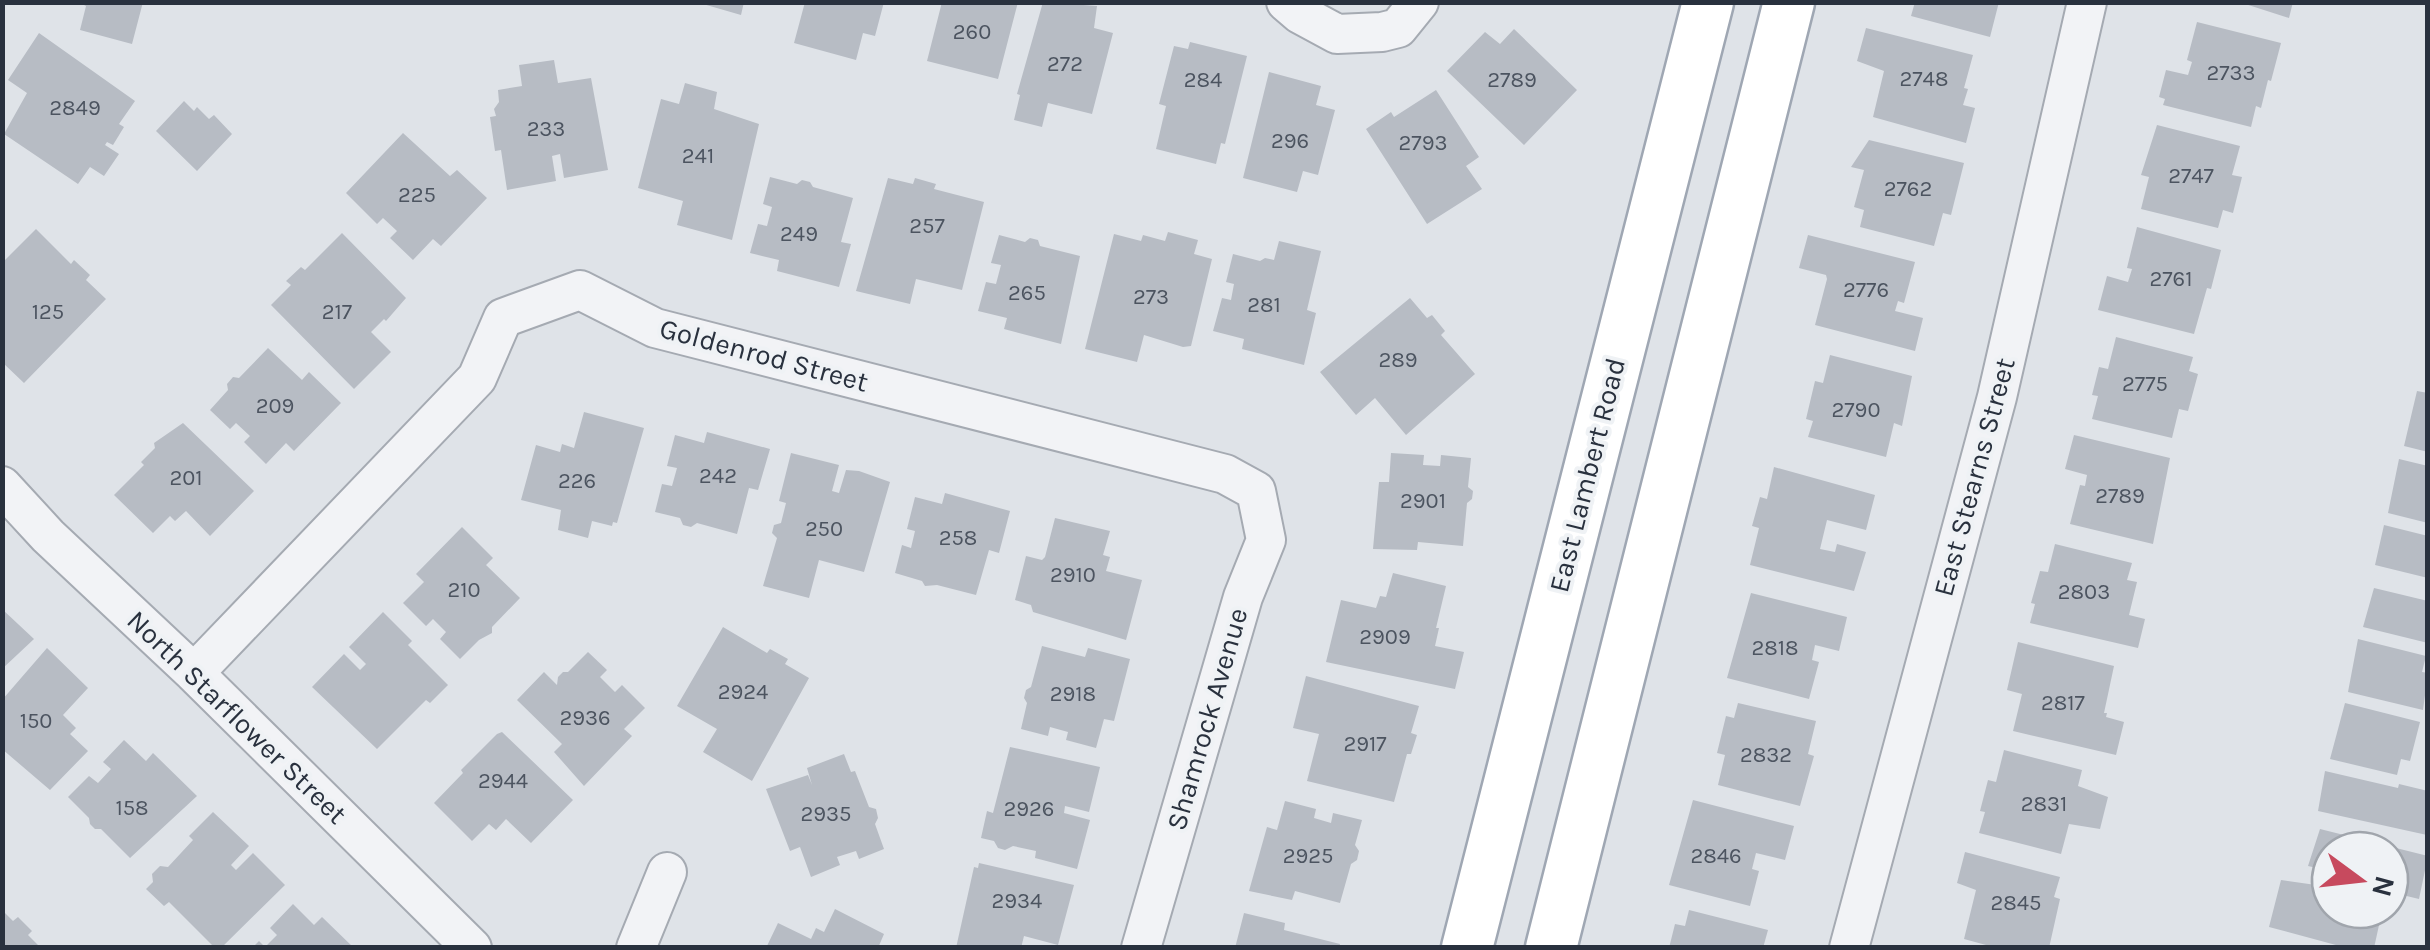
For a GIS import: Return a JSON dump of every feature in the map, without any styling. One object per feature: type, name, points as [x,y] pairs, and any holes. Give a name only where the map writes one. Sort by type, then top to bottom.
[{"type":"main road","name":"East Lambert Road","points":[[1467,948],[1708,2]]},
{"type":"main road","points":[[1551,948],[1789,2]]},
{"type":"street","points":[[1286,2],[1337,34],[1382,32],[1408,15]]},
{"type":"street","name":"East Stearns Street","points":[[1849,948],[1997,397],[2087,2]]},
{"type":"street","name":"Goldenrod Street","points":[[194,674],[477,378],[502,318],[580,290],[655,328],[1225,474],[1256,491]]},
{"type":"street","name":"North Starflower Street","points":[[2,486],[48,536],[472,948]]},
{"type":"street","name":"Shamrock Avenue","points":[[1141,948],[1242,597],[1266,540],[1256,491]]},
{"type":"street","points":[[636,948],[667,872]]},
{"type":"building","points":[[78,2],[143,2],[132,44],[80,30],[86,6]]},
{"type":"building","points":[[696,2],[744,2],[741,15]]},
{"type":"building","points":[[805,2],[884,2],[875,36],[863,33],[856,60],[794,43]]},
{"type":"building","points":[[942,2],[1018,2],[998,79],[927,61]]},
{"type":"building","points":[[1043,2],[1097,6],[1094,28],[1113,33],[1092,114],[1048,103],[1042,127],[1014,120],[1020,95],[1017,94]]},
{"type":"building","points":[[1915,2],[1999,2],[1990,37],[1911,16]]},
{"type":"building","points":[[2239,2],[2293,2],[2289,18]]},
{"type":"building","points":[[2197,22],[2281,43],[2271,81],[2268,80],[2261,108],[2256,106],[2251,127],[2163,105],[2165,99],[2159,97],[2166,70],[2188,75],[2192,62],[2187,60]]},
{"type":"building","points":[[1866,28],[1973,55],[1964,88],[1968,89],[1963,105],[1975,108],[1966,143],[1873,117],[1884,71],[1857,61]]},
{"type":"building","points":[[1514,29],[1577,90],[1524,145],[1447,71],[1485,32],[1500,44]]},
{"type":"building","points":[[39,33],[135,101],[119,124],[124,127],[113,145],[105,145],[119,154],[104,176],[90,167],[78,184],[4,134],[27,93],[8,80]]},
{"type":"building","points":[[1190,42],[1247,56],[1225,144],[1221,143],[1216,164],[1156,149],[1166,106],[1159,104],[1174,46],[1188,49]]},
{"type":"building","points":[[554,60],[558,83],[591,78],[608,170],[564,178],[560,154],[552,156],[556,181],[507,190],[501,150],[495,151],[490,117],[496,116],[498,90],[522,86],[519,65]]},
{"type":"building","points":[[1269,72],[1321,86],[1316,105],[1335,110],[1318,175],[1303,171],[1297,192],[1243,178]]},
{"type":"building","points":[[685,83],[717,92],[714,109],[759,124],[732,240],[677,225],[683,201],[638,188],[661,99],[679,104]]},
{"type":"building","points":[[1436,90],[1479,157],[1466,166],[1482,189],[1427,224],[1366,129],[1391,112],[1394,117]]},
{"type":"building","points":[[184,101],[209,119],[214,115],[232,134],[197,171],[156,131]]},
{"type":"building","points":[[2157,125],[2240,146],[2232,175],[2242,177],[2233,213],[2223,210],[2218,228],[2141,209],[2149,177],[2141,175]]},
{"type":"building","points":[[403,133],[450,176],[457,170],[487,198],[441,246],[433,239],[413,260],[390,238],[397,231],[383,218],[377,224],[346,193]]},
{"type":"building","points":[[1869,140],[1964,163],[1951,215],[1943,213],[1934,246],[1860,227],[1864,210],[1854,207],[1864,170],[1851,167]]},
{"type":"building","points":[[770,177],[797,184],[802,180],[810,182],[813,187],[853,198],[841,242],[851,244],[839,287],[777,271],[779,260],[750,253],[758,224],[767,226],[772,207],[763,204]]},
{"type":"building","points":[[888,178],[913,184],[915,178],[936,184],[934,189],[984,202],[962,290],[916,279],[910,304],[856,291]]},
{"type":"building","points":[[2137,227],[2221,250],[2194,334],[2098,310],[2107,276],[2128,282],[2132,269],[2127,268]]},
{"type":"building","points":[[36,229],[71,264],[74,260],[90,275],[86,280],[106,299],[24,383],[2,362],[2,263]]},
{"type":"building","points":[[1168,232],[1198,240],[1194,254],[1212,259],[1191,346],[1144,335],[1137,362],[1085,349],[1114,234],[1141,241],[1143,235],[1165,241]]},
{"type":"building","points":[[342,233],[406,298],[371,332],[391,352],[354,389],[271,305],[291,285],[286,281],[301,267],[305,270]]},
{"type":"building","points":[[999,235],[1025,242],[1030,238],[1038,240],[1040,246],[1080,256],[1061,344],[1004,329],[1007,318],[978,311],[986,282],[996,284],[1001,265],[991,263]]},
{"type":"building","points":[[1808,235],[1915,262],[1904,303],[1898,301],[1895,311],[1923,318],[1915,351],[1815,325],[1827,279],[1826,275],[1799,268]]},
{"type":"building","points":[[1279,241],[1321,251],[1307,310],[1316,313],[1304,365],[1242,349],[1244,339],[1213,331],[1222,298],[1231,300],[1234,284],[1226,282],[1233,254],[1260,261],[1274,260]]},
{"type":"building","points":[[1410,298],[1427,318],[1432,315],[1445,331],[1441,335],[1475,374],[1406,435],[1375,398],[1356,415],[1320,372]]},
{"type":"building","points":[[2116,337],[2193,357],[2189,371],[2198,374],[2188,411],[2179,409],[2172,438],[2092,419],[2098,396],[2092,395],[2099,367],[2108,369]]},
{"type":"building","points":[[268,348],[302,380],[309,372],[341,403],[294,451],[286,443],[266,464],[244,442],[250,436],[236,423],[230,429],[210,410],[228,390],[227,384],[233,377],[239,378]]},
{"type":"building","points":[[1830,355],[1912,376],[1902,426],[1894,423],[1886,457],[1808,437],[1813,421],[1806,419],[1815,381],[1823,383]]},
{"type":"building","points":[[2417,391],[2428,393],[2428,452],[2404,446]]},
{"type":"building","points":[[584,412],[644,428],[617,523],[612,526],[592,521],[588,538],[558,530],[561,510],[521,500],[536,445],[560,452],[562,444],[574,448]]},
{"type":"building","points":[[183,423],[254,491],[210,536],[186,511],[175,521],[170,516],[153,533],[114,495],[144,465],[141,462],[155,448],[154,443]]},
{"type":"building","points":[[707,432],[770,449],[758,490],[749,488],[737,534],[697,523],[691,527],[683,525],[680,518],[655,512],[662,484],[672,486],[677,468],[667,466],[675,435],[704,443]]},
{"type":"building","points":[[2074,435],[2170,458],[2153,544],[2070,524],[2080,485],[2085,486],[2087,475],[2065,469]]},
{"type":"building","points":[[791,453],[839,465],[832,491],[839,493],[846,470],[890,482],[864,572],[819,560],[809,598],[763,586],[777,538],[772,533],[774,525],[781,523],[786,503],[779,501]]},
{"type":"building","points":[[1391,453],[1424,455],[1423,465],[1440,466],[1441,455],[1471,458],[1468,487],[1473,491],[1467,503],[1463,546],[1418,542],[1417,550],[1373,549],[1379,482],[1389,482]]},
{"type":"building","points":[[2399,459],[2428,466],[2428,523],[2388,513]]},
{"type":"building","points":[[1774,467],[1875,495],[1866,530],[1827,520],[1820,549],[1835,552],[1837,544],[1866,552],[1854,591],[1750,565],[1759,528],[1752,526],[1760,497],[1767,499]]},
{"type":"building","points":[[945,493],[1010,511],[999,553],[989,550],[976,595],[937,585],[925,586],[922,581],[895,573],[902,545],[911,548],[915,531],[907,529],[915,497],[942,504]]},
{"type":"building","points":[[1055,518],[1110,531],[1103,555],[1110,557],[1106,571],[1142,580],[1126,640],[1033,612],[1031,605],[1015,600],[1026,556],[1042,560],[1045,557]]},
{"type":"building","points":[[2384,525],[2428,536],[2428,578],[2375,565]]},
{"type":"building","points":[[462,527],[493,558],[486,565],[520,598],[492,627],[492,633],[460,659],[440,639],[446,632],[433,619],[426,626],[403,603],[424,582],[416,574]]},
{"type":"building","points":[[2055,544],[2132,563],[2127,580],[2137,582],[2129,615],[2145,619],[2138,648],[2030,623],[2040,571],[2048,572]]},
{"type":"building","points":[[1393,573],[1446,586],[1435,646],[1464,652],[1455,689],[1326,662],[1341,600],[1376,608],[1380,596],[1386,597]]},
{"type":"building","points":[[2374,588],[2428,601],[2428,643],[2363,627]]},
{"type":"building","points":[[1751,593],[1847,617],[1839,651],[1815,645],[1812,660],[1819,662],[1809,699],[1727,678]]},
{"type":"building","points":[[2,609],[34,639],[2,669]]},
{"type":"building","points":[[383,612],[412,641],[408,645],[448,685],[430,703],[426,700],[377,749],[312,687],[344,654],[360,670],[366,664],[349,647]]},
{"type":"building","points":[[723,627],[767,653],[770,649],[788,659],[785,664],[809,678],[752,781],[703,752],[717,729],[677,706]]},
{"type":"building","points":[[2358,639],[2426,656],[2422,672],[2428,673],[2423,710],[2348,692]]},
{"type":"building","points":[[2018,642],[2114,666],[2104,713],[2124,722],[2116,755],[2013,731],[2022,694],[2007,690]]},
{"type":"building","points":[[1042,646],[1085,657],[1088,648],[1130,659],[1114,721],[1104,719],[1096,748],[1066,740],[1068,732],[1050,727],[1048,736],[1021,729],[1026,690],[1031,687]]},
{"type":"building","points":[[47,648],[88,688],[63,715],[76,728],[70,734],[88,751],[50,790],[2,749],[2,700]]},
{"type":"building","points":[[588,652],[607,670],[600,677],[615,692],[622,685],[645,708],[624,729],[632,736],[584,786],[554,752],[562,744],[517,700],[544,672],[557,685],[558,677]]},
{"type":"building","points":[[1306,676],[1419,706],[1411,733],[1417,735],[1411,754],[1407,754],[1394,802],[1307,781],[1319,734],[1293,728]]},
{"type":"building","points":[[1738,703],[1816,721],[1808,754],[1814,756],[1800,806],[1718,785],[1725,755],[1717,753],[1726,716],[1734,718]]},
{"type":"building","points":[[2345,703],[2420,722],[2410,761],[2401,759],[2397,775],[2330,759]]},
{"type":"building","points":[[502,732],[573,800],[531,843],[506,819],[496,830],[489,824],[472,841],[434,803],[463,773],[461,770]]},
{"type":"building","points":[[124,740],[146,761],[153,753],[197,796],[130,858],[101,829],[95,829],[68,797],[89,776],[98,783],[111,769],[103,762]]},
{"type":"building","points":[[1010,747],[1100,767],[1089,812],[1065,806],[1064,813],[1090,820],[1077,869],[1035,858],[1036,851],[1013,846],[1005,850],[994,841],[981,838],[987,811],[993,813]]},
{"type":"building","points":[[2004,750],[2082,770],[2078,786],[2108,797],[2100,829],[2069,824],[2061,854],[1979,833],[1988,780],[1996,782]]},
{"type":"building","points":[[844,754],[869,807],[876,809],[875,824],[884,849],[859,859],[856,851],[837,857],[840,865],[811,877],[800,847],[790,851],[766,789],[808,775],[812,785],[807,768]]},
{"type":"building","points":[[2325,771],[2428,791],[2427,835],[2318,811]]},
{"type":"building","points":[[1693,800],[1794,826],[1785,860],[1756,853],[1752,869],[1759,871],[1750,906],[1669,885]]},
{"type":"building","points":[[1285,801],[1316,809],[1314,818],[1331,823],[1333,813],[1362,820],[1355,845],[1359,851],[1357,860],[1351,864],[1340,903],[1295,891],[1292,900],[1249,891],[1267,827],[1277,830]]},
{"type":"building","points":[[213,812],[249,846],[231,865],[236,870],[253,853],[285,885],[221,948],[215,948],[169,902],[164,906],[146,889],[153,882],[152,874],[160,866],[168,867],[193,840],[189,836]]},
{"type":"building","points":[[1965,852],[2060,877],[2054,897],[2060,899],[2049,948],[1997,948],[1964,939],[1976,890],[1957,883]]},
{"type":"building","points":[[2410,852],[2428,856],[2419,899],[2410,897]]},
{"type":"building","points":[[979,863],[1074,885],[1058,945],[1024,936],[1021,948],[956,948],[974,867],[978,868]]},
{"type":"building","points":[[2281,880],[2310,884],[2310,930],[2378,930],[2374,948],[2347,948],[2269,927]]},
{"type":"building","points":[[293,904],[314,925],[322,917],[354,948],[252,948],[259,941],[265,947],[277,935],[270,928]]},
{"type":"building","points":[[835,909],[884,934],[878,948],[766,948],[778,923],[811,939],[816,928],[824,932]]},
{"type":"building","points":[[2,910],[13,921],[18,917],[41,948],[2,948]]},
{"type":"building","points":[[1689,910],[1768,930],[1763,948],[1669,948],[1675,924],[1685,926]]},
{"type":"building","points":[[1244,913],[1285,923],[1284,930],[1340,944],[1339,948],[1235,948]]}]
